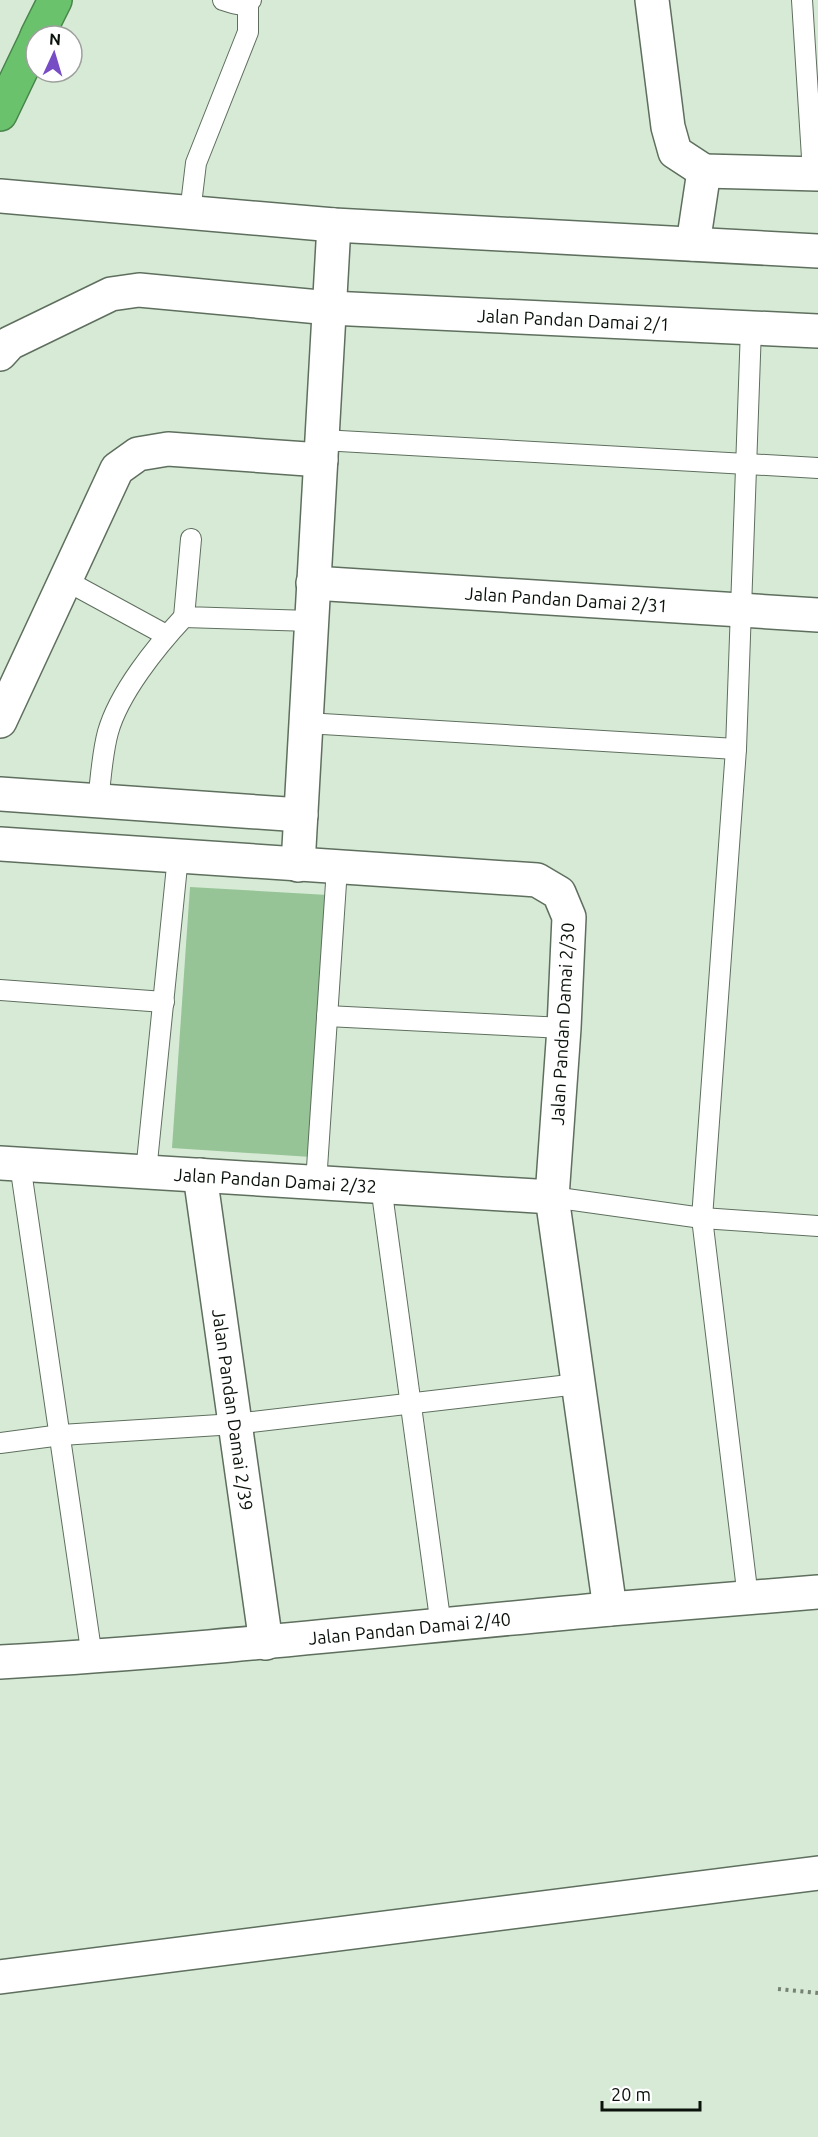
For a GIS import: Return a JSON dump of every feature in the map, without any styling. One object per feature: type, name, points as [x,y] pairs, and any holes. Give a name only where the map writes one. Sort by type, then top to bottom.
[{"type":"highway","points":[[44,24],[55,0]]},
{"type":"highway","points":[[0,114],[24,65]]},
{"type":"street","points":[[652,0],[668,127],[675,152],[704,171],[815,173]]},
{"type":"street","points":[[693,244],[704,171]]},
{"type":"street","points":[[0,196],[334,225],[818,250]]},
{"type":"street","points":[[298,865],[334,225]]},
{"type":"street","name":"Jalan Pandan Damai 2/1","points":[[0,354],[10,343],[111,294],[139,290],[330,308],[818,331]]},
{"type":"street","points":[[0,720],[117,469],[138,454],[168,450],[321,450]]},
{"type":"street","name":"Jalan Pandan Damai 2/31","points":[[313,583],[818,615]]},
{"type":"street","points":[[0,794],[301,815]]},
{"type":"street","name":"Jalan Pandan Damai 2/30","points":[[0,844],[537,880],[559,892],[569,917],[552,1197],[610,1609]]},
{"type":"street","name":"Jalan Pandan Damai 2/32","points":[[10,1163],[552,1197]]},
{"type":"street","name":"Jalan Pandan Damai 2/39","points":[[200,1175],[266,1643]]},
{"type":"street","name":"Jalan Pandan Damai 2/40","points":[[0,1662],[266,1643],[610,1609],[818,1592]]},
{"type":"street","points":[[0,1977],[818,1873]]},
{"type":"lane","points":[[190,213],[196,163],[248,32],[250,1],[239,4],[223,0]]},
{"type":"lane","points":[[802,0],[815,173]]},
{"type":"lane","points":[[748,1598],[702,1218],[736,749],[751,328]]},
{"type":"lane","points":[[321,450],[818,468]]},
{"type":"lane","points":[[98,801],[105,749],[117,708],[166,635],[184,616],[191,539]]},
{"type":"lane","points":[[65,580],[166,635]]},
{"type":"lane","points":[[184,616],[311,621]]},
{"type":"lane","points":[[306,723],[736,749]]},
{"type":"lane","points":[[146,1172],[178,856]]},
{"type":"lane","points":[[316,1182],[337,868]]},
{"type":"lane","points":[[0,990],[164,1002]]},
{"type":"lane","points":[[327,1016],[564,1028]]},
{"type":"lane","points":[[10,1163],[61,1435],[92,1657]]},
{"type":"lane","points":[[381,1186],[441,1626]]},
{"type":"lane","points":[[552,1197],[579,1203],[702,1218],[818,1226]]},
{"type":"lane","points":[[0,1443],[61,1435],[235,1424],[578,1384]]},
{"type":"path","points":[[778,1989],[818,1993]]},
{"type":"green space","points":[[190,887],[328,895],[311,1157],[172,1148]]}]
